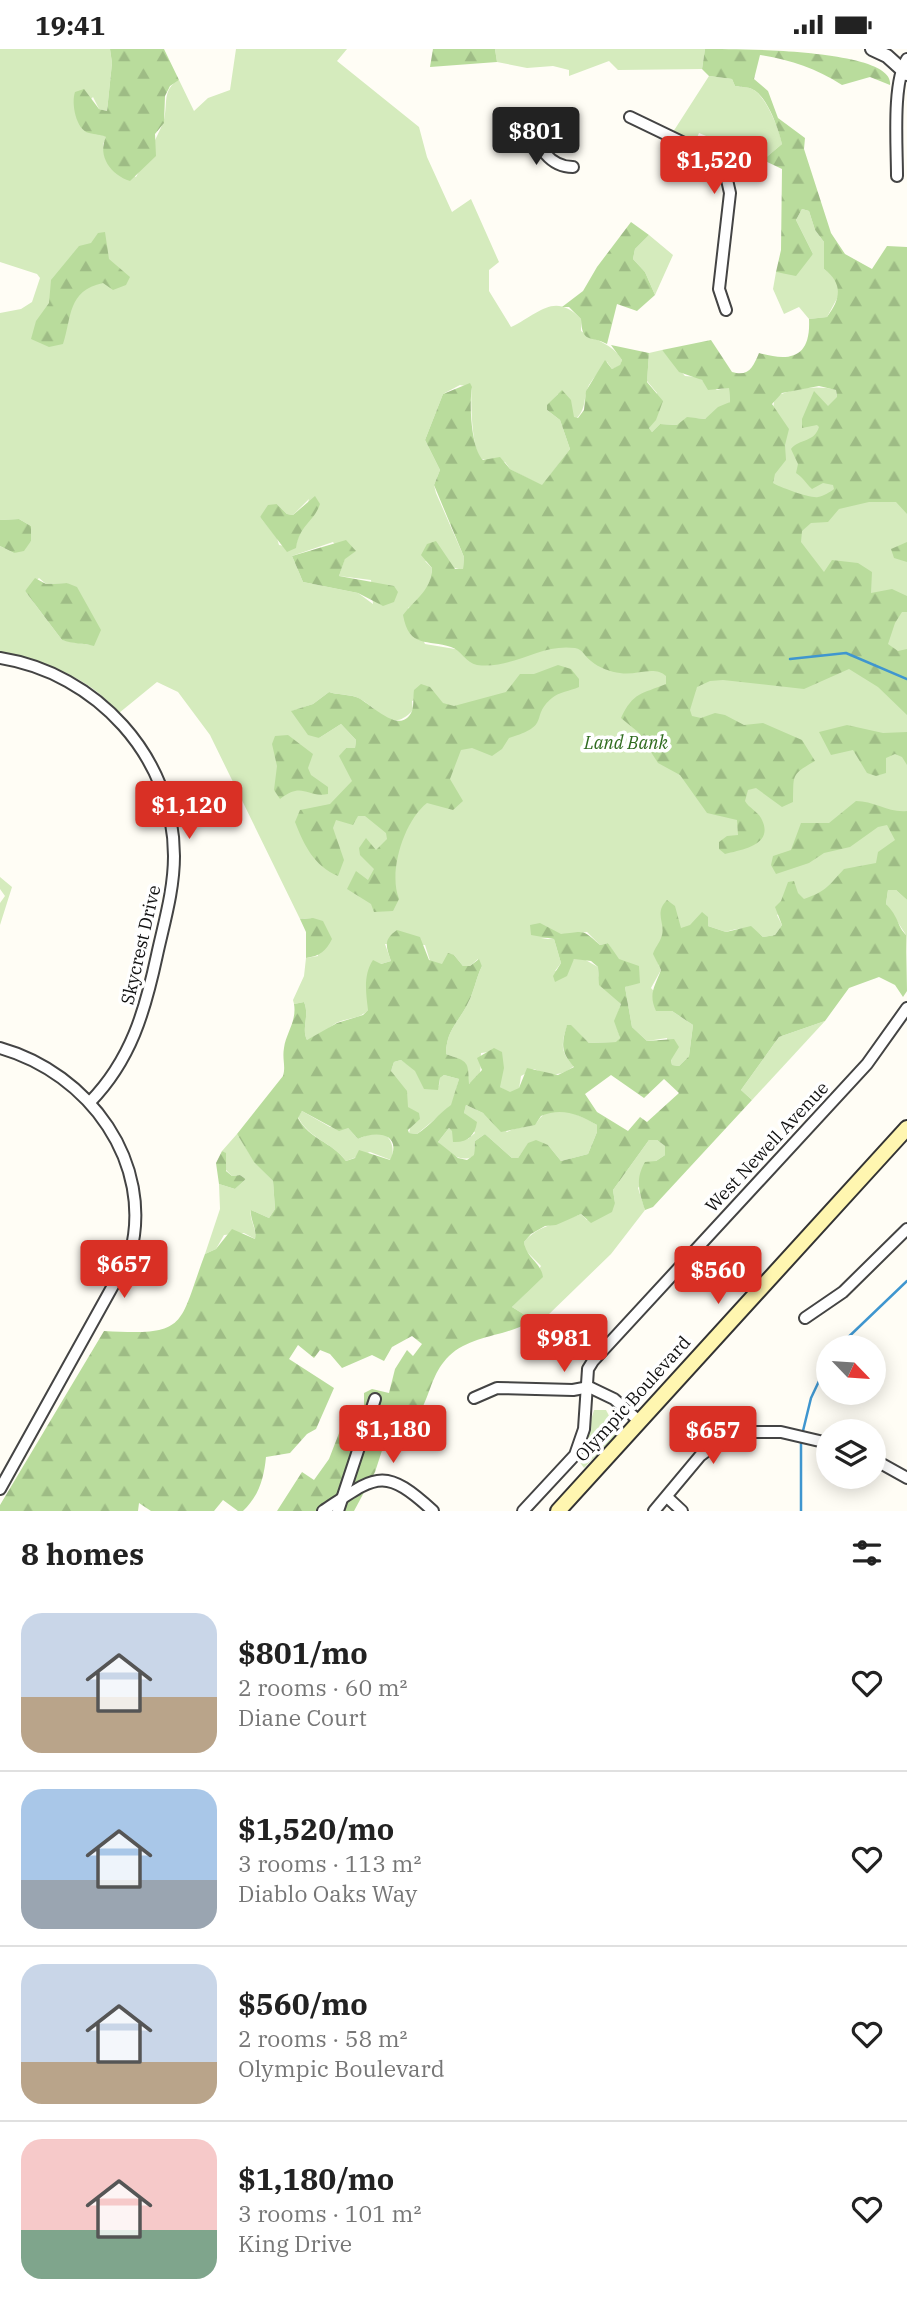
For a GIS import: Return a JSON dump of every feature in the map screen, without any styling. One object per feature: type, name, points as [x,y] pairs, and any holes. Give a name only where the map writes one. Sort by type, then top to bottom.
[{"type":"main road","name":"Olympic Boulevard","points":[[558,1511],[907,1128]]},
{"type":"street","points":[[872,49],[905,67],[897,176]]},
{"type":"street","points":[[630,117],[711,156],[725,171],[730,193],[719,289],[726,310]]},
{"type":"street","points":[[531,127],[540,149],[561,165],[573,167]]},
{"type":"street","name":"Skycrest Drive","points":[[0,658],[23,662],[64,678],[110,711],[131,734],[153,771],[171,825],[173,878],[144,1013],[124,1059],[90,1103]]},
{"type":"street","name":"West Newell Avenue","points":[[523,1511],[575,1455],[584,1429],[589,1387],[588,1369],[593,1361],[867,1064],[907,1008]]},
{"type":"street","points":[[0,1048],[34,1061],[90,1103],[127,1158],[136,1195],[135,1237],[118,1277],[0,1489]]},
{"type":"street","points":[[805,1318],[843,1292],[907,1229]]},
{"type":"street","points":[[474,1398],[497,1388],[573,1390],[589,1387],[614,1399],[639,1422]]},
{"type":"street","points":[[338,1511],[375,1399]]},
{"type":"street","points":[[654,1511],[699,1456],[732,1432],[781,1432],[816,1440]]},
{"type":"street","points":[[886,1466],[907,1478]]},
{"type":"street","points":[[323,1511],[370,1482],[384,1479],[406,1486],[433,1511]]},
{"type":"street","points":[[667,1497],[682,1511]]},
{"type":"green space","name":"Land Bank","points":[[0,49],[110,49],[112,63],[107,111],[99,109],[93,97],[76,114],[84,129],[107,137],[103,144],[105,157],[136,177],[164,120],[168,92],[179,80],[194,111],[208,98],[230,90],[236,49],[347,49],[337,61],[419,127],[427,157],[452,212],[471,199],[499,262],[489,270],[489,291],[511,327],[538,311],[554,306],[563,307],[581,319],[581,331],[609,346],[622,360],[620,366],[612,369],[607,362],[595,376],[577,418],[574,418],[558,394],[548,405],[547,410],[560,420],[570,449],[542,486],[510,469],[505,462],[484,460],[479,455],[472,425],[472,387],[460,385],[443,394],[425,440],[440,470],[434,485],[436,493],[464,557],[463,570],[425,561],[432,568],[428,586],[422,596],[408,608],[425,644],[455,649],[536,492],[773,408],[775,397],[782,394],[813,388],[836,390],[837,397],[907,472],[907,878],[840,889],[810,899],[777,915],[782,925],[775,935],[763,937],[746,929],[726,932],[708,926],[708,920],[668,936],[657,949],[661,970],[651,988],[672,1011],[693,1025],[689,1056],[679,1066],[672,1065],[667,1038],[647,1041],[632,1027],[625,987],[633,984],[608,943],[600,945],[587,932],[541,939],[554,939],[561,963],[555,971],[568,967],[574,959],[582,958],[598,967],[602,984],[621,1004],[615,1021],[620,1038],[617,1042],[589,1043],[571,1026],[567,1026],[563,1047],[574,1066],[555,1074],[534,1069],[521,1076],[519,1089],[510,1093],[500,1087],[489,1052],[481,1053],[479,1075],[468,1084],[465,1064],[446,1054],[451,1032],[470,999],[482,966],[478,959],[470,966],[463,966],[454,955],[442,965],[430,961],[425,945],[385,944],[391,961],[381,964],[368,1010],[357,1017],[336,1023],[319,1036],[307,1040],[304,1002],[294,1004],[293,1000],[304,976],[306,958],[318,956],[311,918],[300,919],[210,735],[178,692],[157,682],[119,713],[94,690],[65,672],[0,652],[0,546],[14,553],[31,541],[31,526],[19,519],[0,520],[0,313],[21,309],[32,302],[40,278],[37,274],[0,262]],"holes":[[[309,499],[295,548],[279,545],[277,538],[260,517],[277,504],[287,514],[293,515]],[[333,542],[345,558],[339,576],[371,580],[373,604],[358,593],[303,582],[292,556]],[[39,578],[46,584],[67,583],[81,598],[88,611],[90,645],[62,640],[25,591]],[[329,692],[350,695],[364,701],[384,716],[397,720],[413,710],[412,701],[433,693],[390,779],[340,756],[346,748],[355,748],[356,740],[341,724],[319,738],[292,711],[313,704]]]},
{"type":"green space","points":[[110,49],[164,49],[179,80],[170,86],[165,96],[164,123],[155,134],[156,156],[130,181],[107,164],[103,151],[106,137],[85,131],[78,122],[74,109],[75,92],[84,89],[99,109],[107,111],[112,63]]},
{"type":"green space","points":[[433,49],[495,49],[497,62],[430,67]]},
{"type":"green space","points":[[495,49],[705,49],[702,69],[618,70],[609,61],[569,76],[569,70],[553,66],[527,68],[497,62]]},
{"type":"green space","points":[[705,49],[812,53],[868,64],[885,73],[890,85],[870,77],[842,85],[802,65],[760,55],[754,79],[768,91],[778,118],[805,138],[804,149],[831,233],[845,254],[872,269],[887,246],[907,247],[907,514],[896,502],[869,502],[839,509],[828,522],[811,523],[802,531],[801,542],[824,572],[832,560],[858,563],[872,572],[871,593],[892,589],[907,596],[907,612],[902,612],[895,623],[888,644],[898,651],[907,649],[907,715],[878,687],[849,669],[804,689],[723,680],[710,681],[697,687],[690,710],[692,716],[701,718],[715,713],[744,725],[763,723],[802,740],[815,761],[797,773],[793,802],[782,807],[756,788],[748,790],[745,801],[761,818],[764,834],[756,844],[725,854],[719,849],[719,842],[727,836],[738,835],[737,820],[707,813],[680,775],[658,763],[638,732],[621,718],[634,698],[666,684],[666,676],[656,671],[626,674],[609,671],[594,663],[580,650],[562,647],[502,664],[477,665],[451,647],[415,638],[406,626],[403,615],[429,583],[432,568],[421,555],[427,544],[436,541],[455,569],[463,569],[464,557],[434,485],[440,470],[425,440],[443,394],[470,383],[472,425],[476,446],[483,460],[500,457],[510,469],[542,485],[570,449],[560,420],[547,410],[547,405],[562,390],[571,400],[574,417],[578,418],[584,410],[586,391],[605,360],[612,369],[620,365],[622,360],[611,345],[649,353],[647,382],[663,401],[656,420],[649,428],[652,432],[660,424],[677,425],[687,417],[705,419],[718,407],[730,402],[729,388],[708,390],[702,380],[679,372],[662,350],[711,340],[732,372],[743,373],[752,366],[759,353],[780,357],[796,354],[806,342],[809,319],[827,317],[832,310],[837,298],[837,286],[824,269],[824,242],[815,230],[809,211],[802,209],[796,220],[813,254],[796,276],[776,272],[781,250],[782,169],[763,160],[782,144],[767,105],[752,89],[735,86],[732,79],[709,76],[702,69]],"holes":[[[819,386],[836,390],[837,397],[828,406],[814,391],[802,419],[802,428],[817,425],[819,427],[814,436],[791,449],[798,464],[796,473],[812,489],[823,483],[833,485],[834,489],[815,497],[773,483],[775,474],[786,460],[785,445],[789,429],[772,404],[782,393]]]},
{"type":"green space","points":[[709,76],[732,79],[735,86],[752,89],[767,105],[782,144],[763,160],[699,133],[695,142],[673,132]]},
{"type":"green space","points":[[802,209],[809,211],[815,230],[824,242],[824,269],[836,278],[840,293],[827,317],[809,319],[799,307],[784,314],[773,289],[776,272],[789,273],[813,254],[796,220]]},
{"type":"green space","points":[[631,222],[649,235],[635,249],[633,259],[645,272],[655,295],[637,311],[617,304],[607,344],[585,336],[581,319],[569,307],[562,307],[583,291],[597,267]]},
{"type":"green space","points":[[105,232],[109,259],[130,277],[126,285],[113,290],[103,283],[83,292],[73,306],[63,344],[49,347],[31,339],[36,321],[49,303],[51,280],[79,246],[91,243],[98,233]]},
{"type":"green space","points":[[649,235],[673,255],[655,295],[645,272],[633,259],[635,249]]},
{"type":"green space","points":[[662,350],[685,376],[697,377],[717,390],[729,387],[730,402],[705,419],[696,418],[677,425],[660,424],[652,432],[649,428],[657,393],[647,381],[649,353]]},
{"type":"green space","points":[[315,496],[320,504],[317,510],[301,534],[296,548],[287,552],[260,517],[268,505],[277,504],[287,514],[293,515]]},
{"type":"green space","points":[[19,519],[31,526],[31,541],[24,551],[14,553],[0,546],[0,520]]},
{"type":"green space","points":[[346,540],[356,551],[345,559],[339,576],[394,586],[398,592],[394,602],[383,606],[358,593],[303,582],[292,556]]},
{"type":"green space","points":[[907,542],[907,562],[894,558],[891,549]]},
{"type":"green space","points":[[35,578],[46,584],[67,583],[77,587],[101,630],[94,646],[62,640],[25,591]]},
{"type":"green space","points":[[558,665],[571,669],[579,679],[579,687],[552,698],[542,710],[536,725],[509,738],[502,749],[492,756],[472,748],[461,750],[450,779],[463,801],[453,810],[427,803],[411,822],[397,862],[396,888],[399,899],[393,911],[374,912],[371,904],[347,889],[356,871],[368,880],[374,869],[360,855],[359,848],[366,838],[376,850],[387,839],[386,833],[365,816],[358,816],[353,825],[336,820],[333,828],[344,860],[338,876],[316,861],[295,822],[300,810],[330,804],[352,781],[339,756],[346,748],[355,748],[356,740],[341,724],[319,738],[308,735],[291,711],[313,704],[329,692],[356,697],[384,716],[400,721],[407,718],[412,711],[414,690],[421,684],[430,687],[443,703],[454,706],[506,692],[520,674],[534,674]]},
{"type":"green space","points":[[847,725],[883,733],[907,732],[907,765],[902,757],[895,754],[886,758],[886,773],[876,776],[867,773],[853,750],[831,755],[819,732]]},
{"type":"green space","points":[[288,735],[313,754],[308,768],[311,775],[328,787],[328,794],[294,791],[280,799],[274,790],[277,766],[272,744],[275,736]]},
{"type":"green space","points":[[856,801],[907,811],[907,900],[896,890],[888,890],[886,904],[906,935],[907,991],[903,997],[895,985],[879,977],[849,988],[825,1021],[779,1037],[741,1090],[752,1100],[653,1207],[645,1210],[640,1191],[640,1174],[645,1162],[656,1161],[665,1155],[665,1146],[657,1140],[649,1140],[613,1190],[615,1203],[612,1212],[591,1223],[581,1214],[556,1225],[545,1226],[531,1234],[524,1242],[525,1247],[543,1277],[512,1307],[533,1320],[513,1330],[468,1343],[449,1356],[437,1373],[416,1417],[404,1430],[390,1426],[375,1472],[354,1511],[277,1511],[302,1472],[314,1480],[329,1459],[341,1428],[353,1430],[364,1405],[364,1393],[372,1389],[389,1393],[395,1369],[407,1350],[413,1356],[422,1344],[412,1336],[392,1347],[384,1361],[372,1355],[342,1368],[330,1354],[320,1350],[314,1358],[298,1345],[289,1359],[334,1388],[316,1429],[307,1434],[290,1453],[266,1457],[260,1486],[243,1511],[238,1511],[223,1500],[214,1511],[151,1511],[139,1503],[138,1511],[0,1511],[0,1505],[104,1331],[152,1331],[166,1328],[176,1321],[184,1311],[205,1254],[216,1249],[232,1229],[255,1239],[251,1210],[269,1218],[275,1209],[273,1181],[254,1162],[237,1134],[283,1076],[284,1048],[294,1016],[294,1004],[304,1002],[307,1040],[337,1023],[363,1015],[368,1010],[366,984],[370,966],[373,960],[381,964],[391,961],[387,944],[389,937],[397,930],[420,937],[429,960],[442,964],[448,953],[454,955],[463,966],[470,966],[479,959],[482,966],[470,999],[451,1032],[446,1054],[466,1063],[469,1084],[482,1070],[477,1058],[494,1048],[502,1052],[504,1068],[500,1087],[510,1092],[519,1088],[527,1068],[558,1075],[574,1067],[563,1048],[567,1025],[571,1025],[589,1043],[616,1042],[620,1038],[614,1021],[621,1004],[599,985],[598,967],[591,961],[574,959],[567,976],[555,982],[553,976],[561,963],[554,939],[531,935],[530,925],[540,923],[561,934],[582,932],[600,945],[608,943],[619,959],[639,966],[640,983],[625,987],[632,1027],[647,1041],[674,1039],[679,1047],[671,1060],[672,1065],[679,1066],[689,1056],[693,1025],[672,1011],[656,1011],[653,1000],[653,990],[661,970],[653,954],[662,933],[663,905],[667,900],[675,906],[681,928],[690,925],[702,912],[708,917],[708,926],[726,932],[751,926],[763,937],[775,935],[782,925],[775,907],[781,901],[788,882],[794,881],[798,893],[804,899],[812,896],[827,887],[844,869],[876,863],[878,852],[895,840],[887,825],[878,827],[850,847],[824,853],[809,863],[776,874],[771,865],[773,856],[791,850],[801,823],[829,823]],"holes":[[[401,1060],[415,1071],[424,1089],[438,1090],[440,1078],[444,1075],[459,1079],[451,1105],[417,1134],[409,1133],[408,1130],[420,1119],[419,1113],[408,1107],[407,1091],[391,1071],[394,1062]],[[611,1075],[644,1098],[664,1079],[679,1093],[647,1122],[640,1117],[628,1131],[597,1112],[585,1094]],[[466,1105],[483,1113],[501,1132],[535,1125],[541,1116],[563,1112],[577,1115],[597,1125],[597,1132],[588,1154],[561,1161],[548,1145],[536,1140],[528,1143],[518,1158],[512,1158],[485,1134],[475,1141],[474,1155],[467,1160],[458,1158],[438,1142],[449,1128],[453,1142],[466,1140],[472,1135],[477,1122],[464,1113]],[[302,1111],[339,1131],[348,1128],[358,1139],[372,1135],[386,1136],[393,1144],[390,1160],[359,1150],[355,1158],[346,1161],[308,1131],[298,1118]]]},
{"type":"green space","points":[[0,877],[12,887],[0,925],[0,903],[5,896],[0,889]]},
{"type":"green space","points":[[888,890],[896,890],[907,900],[907,952],[906,935],[886,904]]},
{"type":"green space","points":[[313,918],[323,921],[332,939],[322,952],[306,958],[306,932],[300,919]]},
{"type":"green space","points":[[825,1021],[752,1100],[741,1090],[779,1037]]},
{"type":"green space","points":[[401,1060],[439,1086],[440,1078],[444,1075],[459,1079],[452,1105],[417,1134],[409,1133],[414,1111],[407,1107],[391,1071],[394,1062]]},
{"type":"green space","points":[[466,1105],[483,1113],[507,1132],[533,1125],[545,1114],[565,1111],[597,1125],[597,1132],[588,1154],[561,1161],[548,1145],[528,1144],[518,1158],[512,1158],[485,1134],[475,1141],[474,1156],[459,1158],[438,1142],[449,1128],[453,1131],[453,1142],[468,1139],[475,1133],[464,1113]]},
{"type":"green space","points":[[302,1111],[330,1127],[348,1128],[358,1139],[374,1133],[384,1134],[392,1145],[391,1160],[370,1152],[346,1161],[308,1130],[298,1117]]},
{"type":"green space","points":[[237,1134],[254,1161],[273,1181],[275,1209],[269,1218],[251,1210],[255,1239],[244,1233],[224,1235],[216,1249],[205,1254],[220,1209],[219,1184],[235,1189],[246,1179],[240,1175],[232,1176],[226,1170],[226,1154],[222,1151]]},
{"type":"green space","points":[[649,1140],[657,1140],[665,1146],[665,1155],[656,1161],[638,1188],[645,1210],[611,1254],[546,1317],[533,1320],[512,1307],[525,1294],[541,1266],[525,1250],[524,1242],[543,1228],[581,1214],[587,1220],[615,1203],[613,1190]]},
{"type":"green space","points":[[222,1151],[226,1153],[226,1171],[232,1176],[240,1175],[246,1179],[235,1189],[219,1184],[216,1163]]},
{"type":"green space","points":[[594,1410],[606,1410],[618,1433],[584,1468],[579,1461]]},
{"type":"waterway","points":[[790,659],[846,653],[907,679]]},
{"type":"waterway","points":[[851,1335],[907,1281]]},
{"type":"waterway","points":[[802,1435],[816,1387]]},
{"type":"waterway","points":[[801,1441],[801,1511]]}]
